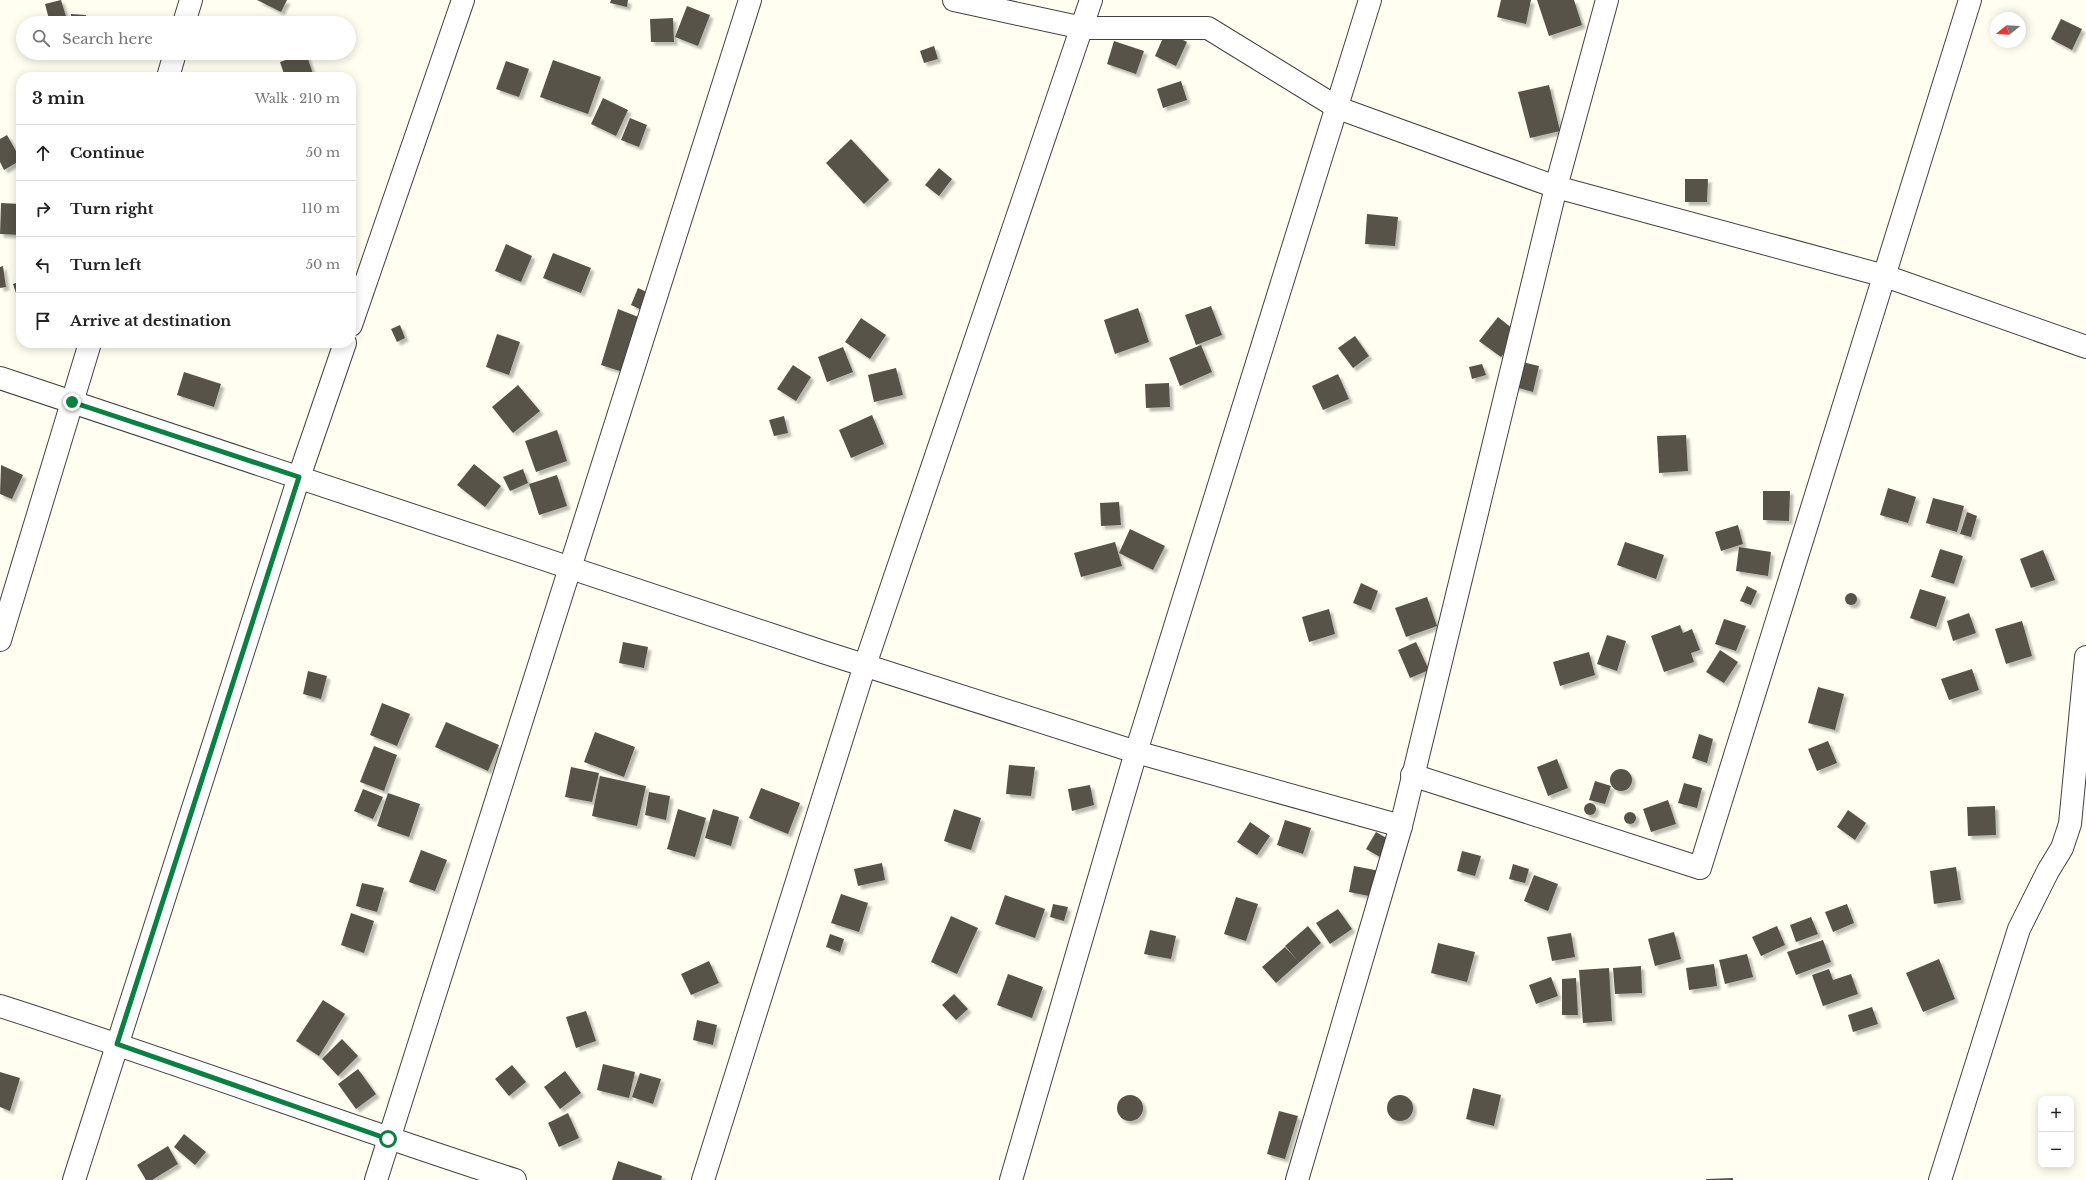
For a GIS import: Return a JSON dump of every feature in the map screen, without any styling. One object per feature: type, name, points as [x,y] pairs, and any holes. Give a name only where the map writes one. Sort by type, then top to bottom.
[{"type":"street","points":[[186,16],[191,0]]},
{"type":"street","points":[[356,310],[463,0]]},
{"type":"street","points":[[376,1180],[750,0]]},
{"type":"street","points":[[954,0],[1083,28],[1208,28],[1338,108],[1556,187],[1885,276],[2086,347]]},
{"type":"street","points":[[703,1180],[865,665],[1083,28],[1091,0]]},
{"type":"street","points":[[1011,1180],[1136,752],[1338,108],[1370,0]]},
{"type":"street","points":[[1298,1180],[1401,826],[1412,775],[1556,187],[1607,0]]},
{"type":"street","points":[[1412,775],[1700,868],[1970,0]]},
{"type":"street","points":[[169,72],[173,60]]},
{"type":"street","points":[[0,640],[88,348]]},
{"type":"street","points":[[74,1180],[299,477],[343,348]]},
{"type":"street","points":[[0,378],[569,568],[1136,752],[1401,826]]},
{"type":"street","points":[[1940,1180],[2019,929],[2048,871],[2062,848],[2070,824],[2086,657]]},
{"type":"street","points":[[0,1006],[117,1044],[388,1139],[515,1180]]},
{"type":"building","points":[[61,0],[66,16],[48,16],[45,4]]},
{"type":"building","points":[[257,0],[287,0],[281,12]]},
{"type":"building","points":[[611,0],[628,0],[627,7],[610,3]]},
{"type":"building","points":[[1501,0],[1531,0],[1526,24],[1497,17]]},
{"type":"building","points":[[1537,0],[1574,0],[1582,25],[1549,36]]},
{"type":"building","points":[[687,6],[710,15],[698,46],[675,37]]},
{"type":"building","points":[[71,14],[86,15],[86,16],[71,16]]},
{"type":"building","points":[[673,18],[674,42],[651,42],[650,19]]},
{"type":"building","points":[[2061,19],[2082,29],[2072,50],[2051,39]]},
{"type":"building","points":[[1166,31],[1187,42],[1176,66],[1155,56]]},
{"type":"building","points":[[1114,41],[1144,51],[1136,74],[1107,64]]},
{"type":"building","points":[[934,46],[938,59],[924,63],[920,51]]},
{"type":"building","points":[[286,60],[308,60],[312,72],[283,72],[280,62]]},
{"type":"building","points":[[553,60],[601,77],[588,114],[540,97]]},
{"type":"building","points":[[506,61],[529,69],[519,97],[496,89]]},
{"type":"building","points":[[1181,81],[1187,100],[1163,108],[1157,89]]},
{"type":"building","points":[[1549,85],[1560,131],[1530,138],[1518,92]]},
{"type":"building","points":[[603,98],[628,110],[616,136],[591,124]]},
{"type":"building","points":[[630,118],[647,125],[639,147],[621,140]]},
{"type":"building","points":[[7,135],[16,151],[16,163],[4,170],[0,162],[0,139]]},
{"type":"building","points":[[851,139],[889,180],[864,204],[826,163]]},
{"type":"building","points":[[939,168],[952,179],[939,196],[925,185]]},
{"type":"building","points":[[1685,179],[1708,179],[1707,202],[1685,202]]},
{"type":"building","points":[[1,203],[16,204],[16,235],[0,234]]},
{"type":"building","points":[[1367,214],[1398,217],[1395,246],[1365,244]]},
{"type":"building","points":[[506,244],[532,256],[521,282],[495,271]]},
{"type":"building","points":[[553,253],[591,268],[581,293],[543,278]]},
{"type":"building","points":[[3,266],[6,287],[0,288],[0,267]]},
{"type":"building","points":[[16,283],[16,293],[13,284]]},
{"type":"building","points":[[638,288],[653,295],[646,312],[631,305]]},
{"type":"building","points":[[1211,306],[1222,335],[1196,345],[1185,315]]},
{"type":"building","points":[[1138,308],[1149,342],[1115,354],[1104,320]]},
{"type":"building","points":[[618,309],[646,320],[629,374],[601,365]]},
{"type":"building","points":[[1498,317],[1519,334],[1501,357],[1479,341]]},
{"type":"building","points":[[861,318],[886,335],[870,359],[845,342]]},
{"type":"building","points":[[400,325],[405,338],[397,342],[391,329]]},
{"type":"building","points":[[497,334],[520,342],[509,375],[486,367]]},
{"type":"building","points":[[1355,336],[1369,356],[1353,368],[1338,348]]},
{"type":"building","points":[[1201,345],[1212,372],[1180,386],[1169,358]]},
{"type":"building","points":[[843,347],[853,372],[827,382],[818,357]]},
{"type":"building","points":[[1518,361],[1539,366],[1533,392],[1511,386]]},
{"type":"building","points":[[1482,364],[1486,375],[1472,379],[1469,367]]},
{"type":"building","points":[[793,365],[811,377],[796,401],[777,389]]},
{"type":"building","points":[[896,368],[903,395],[874,402],[868,375]]},
{"type":"building","points":[[184,372],[221,384],[214,407],[177,395]]},
{"type":"building","points":[[1338,374],[1349,399],[1323,410],[1312,386]]},
{"type":"building","points":[[1169,383],[1170,407],[1146,408],[1145,384]]},
{"type":"building","points":[[518,385],[540,411],[513,433],[492,407]]},
{"type":"building","points":[[872,415],[884,444],[851,458],[839,430]]},
{"type":"building","points":[[784,416],[788,433],[774,436],[769,420]]},
{"type":"building","points":[[557,430],[567,461],[536,472],[525,441]]},
{"type":"building","points":[[1686,435],[1688,471],[1659,473],[1657,436]]},
{"type":"building","points":[[474,464],[501,486],[485,507],[457,485]]},
{"type":"building","points":[[1,465],[23,475],[12,499],[0,494]]},
{"type":"building","points":[[523,469],[528,483],[510,491],[503,477]]},
{"type":"building","points":[[557,475],[567,506],[539,515],[529,484]]},
{"type":"building","points":[[1888,488],[1916,497],[1908,523],[1880,515]]},
{"type":"building","points":[[1763,491],[1790,491],[1789,521],[1763,520]]},
{"type":"building","points":[[1933,498],[1964,506],[1957,532],[1926,523]]},
{"type":"building","points":[[1119,502],[1121,525],[1101,526],[1100,503]]},
{"type":"building","points":[[1967,512],[1977,516],[1971,537],[1960,534]]},
{"type":"building","points":[[1738,525],[1743,544],[1721,551],[1715,532]]},
{"type":"building","points":[[1130,529],[1165,546],[1153,570],[1119,553]]},
{"type":"building","points":[[1115,542],[1122,566],[1081,577],[1074,553]]},
{"type":"building","points":[[1625,542],[1664,555],[1656,579],[1617,565]]},
{"type":"building","points":[[1739,547],[1771,552],[1768,576],[1736,571]]},
{"type":"building","points":[[1940,549],[1963,556],[1954,584],[1931,577]]},
{"type":"building","points":[[2043,550],[2055,580],[2031,588],[2020,559]]},
{"type":"building","points":[[1361,583],[1378,591],[1371,610],[1353,603]]},
{"type":"building","points":[[1747,586],[1757,591],[1751,605],[1740,601]]},
{"type":"building","points":[[1920,589],[1946,597],[1936,627],[1910,618]]},
{"type":"building","points":[[1849,593],[1853,593],[1857,599],[1853,605],[1849,605],[1845,601],[1845,597]]},
{"type":"building","points":[[1427,597],[1437,626],[1406,637],[1395,608]]},
{"type":"building","points":[[1329,609],[1335,634],[1309,642],[1302,617]]},
{"type":"building","points":[[1969,613],[1976,633],[1953,641],[1947,621]]},
{"type":"building","points":[[1724,619],[1746,626],[1736,651],[1715,644]]},
{"type":"building","points":[[2022,621],[2032,656],[2006,664],[1995,629]]},
{"type":"building","points":[[1680,625],[1683,633],[1692,629],[1700,650],[1691,653],[1694,662],[1664,672],[1651,636]]},
{"type":"building","points":[[1607,635],[1626,641],[1617,671],[1597,664]]},
{"type":"building","points":[[623,642],[648,647],[644,668],[619,663]]},
{"type":"building","points":[[1416,642],[1429,670],[1410,678],[1398,650]]},
{"type":"building","points":[[1720,650],[1738,662],[1724,683],[1706,672]]},
{"type":"building","points":[[1589,652],[1595,675],[1560,686],[1553,662]]},
{"type":"building","points":[[1972,669],[1979,690],[1949,700],[1941,679]]},
{"type":"building","points":[[308,671],[327,676],[321,699],[303,694]]},
{"type":"building","points":[[1818,687],[1844,694],[1835,730],[1808,723]]},
{"type":"building","points":[[382,703],[410,714],[397,746],[370,735]]},
{"type":"building","points":[[446,722],[499,745],[488,771],[435,747]]},
{"type":"building","points":[[595,732],[635,747],[624,777],[584,762]]},
{"type":"building","points":[[1699,734],[1713,739],[1707,763],[1692,758]]},
{"type":"building","points":[[1828,741],[1837,763],[1817,771],[1808,749]]},
{"type":"building","points":[[374,746],[397,755],[384,791],[360,782]]},
{"type":"building","points":[[1557,759],[1568,788],[1548,796],[1537,767]]},
{"type":"building","points":[[1009,765],[1035,767],[1031,796],[1006,794]]},
{"type":"building","points":[[571,767],[599,773],[592,802],[565,797]]},
{"type":"building","points":[[1621,769],[1629,772],[1632,780],[1629,788],[1621,791],[1613,788],[1610,780],[1613,772]]},
{"type":"building","points":[[600,776],[646,786],[637,826],[592,816]]},
{"type":"building","points":[[1595,781],[1611,786],[1605,804],[1589,800]]},
{"type":"building","points":[[1684,783],[1702,788],[1697,808],[1678,803]]},
{"type":"building","points":[[1090,785],[1094,805],[1072,811],[1068,789]]},
{"type":"building","points":[[761,788],[800,803],[788,834],[749,818]]},
{"type":"building","points":[[363,789],[383,797],[373,819],[354,811]]},
{"type":"building","points":[[649,792],[670,796],[666,820],[645,815]]},
{"type":"building","points":[[388,793],[420,804],[409,837],[377,826]]},
{"type":"building","points":[[1668,800],[1676,824],[1651,832],[1643,809]]},
{"type":"building","points":[[1588,803],[1592,803],[1596,809],[1592,815],[1588,815],[1584,811],[1584,807]]},
{"type":"building","points":[[1995,806],[1996,835],[1968,836],[1967,807]]},
{"type":"building","points":[[678,809],[706,818],[695,857],[667,849]]},
{"type":"building","points":[[713,809],[739,817],[731,846],[705,838]]},
{"type":"building","points":[[954,809],[981,818],[971,850],[944,841]]},
{"type":"building","points":[[1848,810],[1866,823],[1855,840],[1837,827]]},
{"type":"building","points":[[1628,812],[1632,812],[1636,818],[1632,824],[1628,824],[1624,820],[1624,816]]},
{"type":"building","points":[[1285,820],[1311,828],[1303,854],[1277,845]]},
{"type":"building","points":[[1250,822],[1270,836],[1257,855],[1237,842]]},
{"type":"building","points":[[1376,832],[1390,840],[1380,857],[1366,849]]},
{"type":"building","points":[[421,850],[447,860],[435,891],[409,882]]},
{"type":"building","points":[[1462,851],[1481,856],[1475,876],[1457,871]]},
{"type":"building","points":[[882,863],[885,880],[858,886],[854,869]]},
{"type":"building","points":[[1513,864],[1529,869],[1525,883],[1509,879]]},
{"type":"building","points":[[1354,866],[1380,871],[1374,897],[1349,892]]},
{"type":"building","points":[[1956,867],[1961,900],[1934,904],[1930,871]]},
{"type":"building","points":[[1534,875],[1558,884],[1548,911],[1524,901]]},
{"type":"building","points":[[362,883],[384,888],[377,912],[356,906]]},
{"type":"building","points":[[841,894],[868,903],[859,932],[831,923]]},
{"type":"building","points":[[1005,895],[1045,909],[1035,938],[995,924]]},
{"type":"building","points":[[1236,897],[1258,904],[1246,941],[1224,934]]},
{"type":"building","points":[[1053,904],[1068,907],[1064,921],[1050,917]]},
{"type":"building","points":[[1847,904],[1854,923],[1833,932],[1825,912]]},
{"type":"building","points":[[1338,909],[1352,929],[1330,944],[1316,923]]},
{"type":"building","points":[[351,913],[374,921],[364,953],[341,945]]},
{"type":"building","points":[[951,916],[978,928],[957,974],[931,962]]},
{"type":"building","points":[[1811,917],[1818,934],[1796,942],[1790,925]]},
{"type":"building","points":[[1308,926],[1321,943],[1276,983],[1262,967],[1285,947],[1298,961],[1285,946]]},
{"type":"building","points":[[1777,926],[1785,945],[1761,956],[1752,937]]},
{"type":"building","points":[[1150,930],[1176,936],[1171,959],[1144,954]]},
{"type":"building","points":[[1674,932],[1681,959],[1655,966],[1648,939]]},
{"type":"building","points":[[1571,933],[1575,957],[1552,961],[1547,937]]},
{"type":"building","points":[[830,934],[844,939],[840,952],[826,947]]},
{"type":"building","points":[[1823,940],[1831,962],[1796,975],[1787,952]]},
{"type":"building","points":[[1438,943],[1475,952],[1467,982],[1431,973]]},
{"type":"building","points":[[1747,954],[1753,977],[1725,984],[1719,960]]},
{"type":"building","points":[[1939,959],[1955,999],[1923,1012],[1906,973]]},
{"type":"building","points":[[709,961],[719,983],[691,995],[681,974]]},
{"type":"building","points":[[1714,964],[1717,986],[1689,990],[1686,968]]},
{"type":"building","points":[[1641,966],[1642,993],[1615,994],[1613,968]]},
{"type":"building","points":[[1609,968],[1612,1021],[1583,1023],[1579,970]]},
{"type":"building","points":[[1829,969],[1833,980],[1851,974],[1858,994],[1823,1006],[1812,975]]},
{"type":"building","points":[[1008,974],[1043,987],[1032,1018],[997,1005]]},
{"type":"building","points":[[1551,977],[1558,996],[1536,1004],[1529,985]]},
{"type":"building","points":[[1576,978],[1578,1015],[1562,1015],[1562,979]]},
{"type":"building","points":[[954,994],[968,1009],[956,1020],[942,1005]]},
{"type":"building","points":[[323,1000],[345,1014],[319,1056],[296,1041]]},
{"type":"building","points":[[1872,1007],[1878,1024],[1853,1032],[1848,1015]]},
{"type":"building","points":[[586,1011],[596,1041],[576,1048],[566,1017]]},
{"type":"building","points":[[697,1020],[717,1025],[713,1045],[693,1040]]},
{"type":"building","points":[[342,1039],[358,1056],[338,1076],[322,1059]]},
{"type":"building","points":[[603,1064],[635,1072],[629,1098],[597,1090]]},
{"type":"building","points":[[512,1065],[526,1082],[509,1096],[495,1079]]},
{"type":"building","points":[[358,1069],[376,1094],[356,1109],[338,1084]]},
{"type":"building","points":[[565,1071],[581,1093],[560,1109],[544,1087]]},
{"type":"building","points":[[0,1072],[20,1078],[10,1111],[0,1107]]},
{"type":"building","points":[[640,1073],[661,1079],[653,1104],[632,1097]]},
{"type":"building","points":[[1473,1088],[1501,1095],[1494,1126],[1466,1119]]},
{"type":"building","points":[[1130,1095],[1139,1099],[1143,1108],[1139,1117],[1130,1121],[1121,1117],[1117,1108],[1121,1099]]},
{"type":"building","points":[[1400,1095],[1409,1099],[1413,1108],[1409,1117],[1400,1121],[1391,1117],[1387,1108],[1391,1099]]},
{"type":"building","points":[[1279,1111],[1298,1116],[1285,1159],[1267,1154]]},
{"type":"building","points":[[568,1113],[579,1138],[559,1147],[548,1123]]},
{"type":"building","points":[[184,1134],[206,1152],[195,1165],[174,1147]]},
{"type":"building","points":[[168,1146],[178,1164],[152,1180],[146,1180],[137,1165]]},
{"type":"building","points":[[618,1161],[662,1176],[661,1180],[612,1180]]},
{"type":"building","points":[[1733,1178],[1733,1180],[1706,1180],[1706,1179]]},
{"type":"route","points":[[72,402],[299,477],[117,1044],[388,1139]]}]
